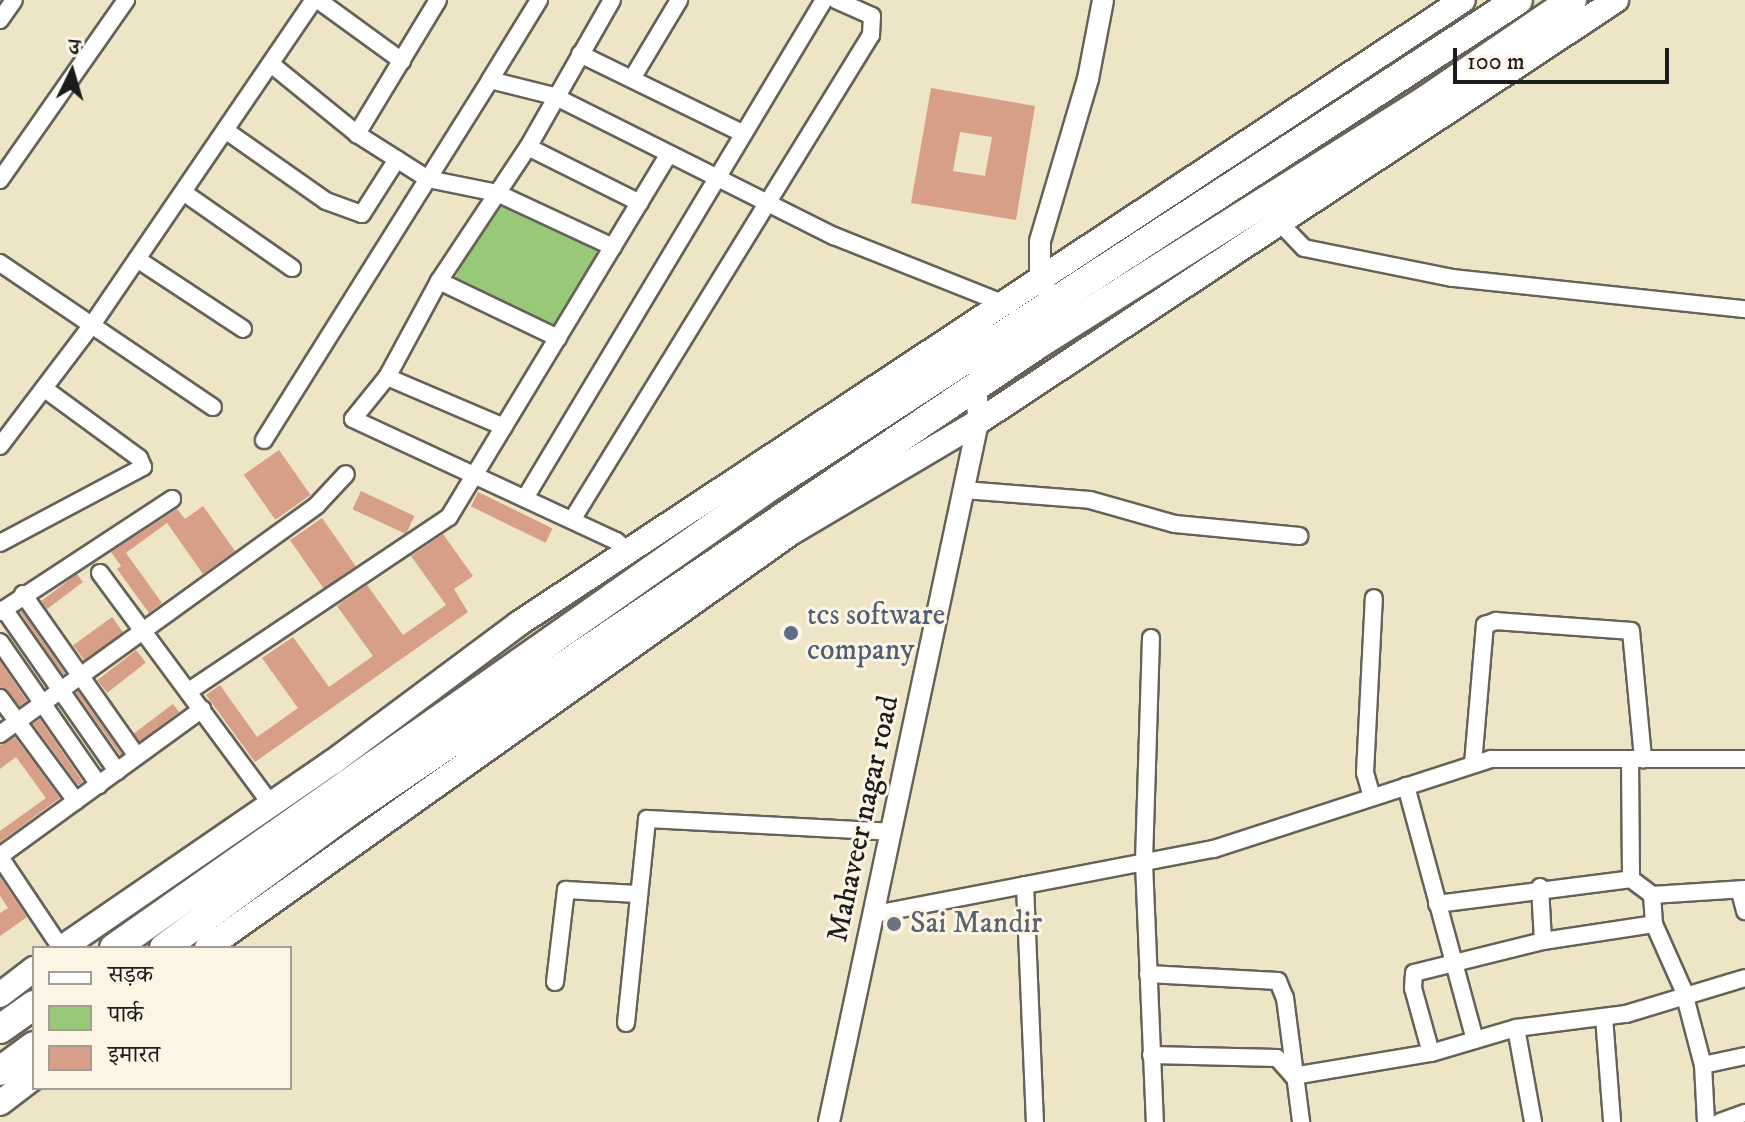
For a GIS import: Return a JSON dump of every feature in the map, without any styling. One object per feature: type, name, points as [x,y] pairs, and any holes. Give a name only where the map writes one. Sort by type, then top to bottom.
[{"type":"highway","points":[[167,946],[350,811],[977,387],[1047,290],[1518,0]]},
{"type":"highway","points":[[117,946],[759,495],[1022,324],[1426,100],[1572,0]]},
{"type":"highway","points":[[0,1029],[32,1006]]},
{"type":"highway","points":[[0,1071],[32,1047]]},
{"type":"main road","points":[[1047,290],[1463,0]]},
{"type":"main road","points":[[210,946],[792,532],[978,422],[1616,0]]},
{"type":"main road","points":[[65,946],[271,804],[518,624],[629,552],[1022,324]]},
{"type":"main road","points":[[0,995],[32,971]]},
{"type":"main road","points":[[0,1103],[32,1079]]},
{"type":"street","points":[[0,20],[14,0]]},
{"type":"street","points":[[0,180],[126,0]]},
{"type":"street","points":[[0,446],[46,390],[316,0],[402,61]]},
{"type":"street","points":[[357,134],[438,0]]},
{"type":"street","points":[[264,440],[539,0]]},
{"type":"street","points":[[612,0],[554,96],[528,147],[439,281],[387,377],[353,419],[572,520],[629,552]]},
{"type":"street","points":[[633,77],[679,0]]},
{"type":"street","points":[[525,498],[824,0]]},
{"type":"street","points":[[572,520],[871,35],[872,16],[836,0]]},
{"type":"street","points":[[1047,290],[1040,241],[1088,79],[1103,0]]},
{"type":"street","points":[[580,54],[633,77],[744,134]]},
{"type":"street","points":[[271,64],[357,134],[428,179],[497,193],[613,247]]},
{"type":"street","points":[[490,80],[554,96],[769,200],[834,236],[1022,324]]},
{"type":"street","points":[[225,130],[326,201],[362,214],[397,159]]},
{"type":"street","points":[[528,147],[640,203]]},
{"type":"street","points":[[189,691],[449,517],[669,154]]},
{"type":"street","points":[[183,192],[292,268]]},
{"type":"street","points":[[1278,221],[1304,248],[1453,278],[1745,309]]},
{"type":"street","points":[[137,259],[243,329]]},
{"type":"street","points":[[0,263],[213,407]]},
{"type":"street","points":[[439,281],[558,338]]},
{"type":"street","points":[[387,377],[504,427]]},
{"type":"street","name":"Mahaveer nagar road","points":[[829,1122],[978,422],[977,387]]},
{"type":"street","points":[[0,543],[143,467],[139,458],[46,390]]},
{"type":"street","points":[[0,734],[317,505],[346,474]]},
{"type":"street","points":[[964,490],[1090,500],[1175,524],[1299,536]]},
{"type":"street","points":[[117,771],[63,689],[2,610],[172,499]]},
{"type":"street","points":[[100,573],[271,804]]},
{"type":"street","points":[[23,594],[137,756]]},
{"type":"street","points":[[1372,797],[1365,773],[1374,598]]},
{"type":"street","points":[[1473,764],[1485,625],[1496,621],[1631,631],[1637,759],[1631,879]]},
{"type":"street","points":[[1151,638],[1144,863],[1155,1122]]},
{"type":"street","points":[[0,642],[99,785]]},
{"type":"street","points":[[0,698],[76,801]]},
{"type":"street","points":[[61,946],[0,856],[202,709]]},
{"type":"street","points":[[875,914],[1214,849],[1491,759],[1745,759]]},
{"type":"street","points":[[1406,786],[1452,962],[1462,976],[1475,1040]]},
{"type":"street","points":[[626,1023],[647,819],[892,832]]},
{"type":"street","points":[[1437,904],[1540,887],[1631,879],[1652,895],[1742,890],[1745,911]]},
{"type":"street","points":[[1025,885],[1035,1122]]},
{"type":"street","points":[[1540,887],[1543,941]]},
{"type":"street","points":[[555,982],[566,890],[637,894]]},
{"type":"street","points":[[1652,895],[1654,924],[1685,996],[1703,1065],[1706,1122]]},
{"type":"street","points":[[1431,1053],[1411,976],[1452,962],[1543,941],[1654,924]]},
{"type":"street","points":[[1148,974],[1278,981],[1285,998],[1301,1122]]},
{"type":"street","points":[[1293,1076],[1431,1053],[1516,1028],[1604,1017],[1745,978]]},
{"type":"street","points":[[1604,1017],[1612,1122]]},
{"type":"street","points":[[1516,1028],[1533,1122]]},
{"type":"street","points":[[1151,1055],[1277,1058],[1293,1076]]},
{"type":"street","points":[[1703,1065],[1745,1056]]},
{"type":"street","points":[[1720,1122],[1745,1113]]},
{"type":"green space","points":[[498,194],[602,247],[558,334],[454,281]]},
{"type":"building","points":[[931,88],[1035,106],[1016,220],[911,203]],"holes":[[[960,132],[992,137],[985,176],[953,171]]]},
{"type":"building","points":[[279,450],[311,495],[275,520],[244,475]]},
{"type":"building","points":[[361,491],[414,516],[406,534],[353,509]]},
{"type":"building","points":[[478,492],[553,528],[546,543],[471,506]]},
{"type":"building","points":[[203,506],[235,551],[203,574],[167,523],[126,553],[162,603],[149,613],[117,569],[121,566],[111,552],[177,509],[185,519]]},
{"type":"building","points":[[322,518],[356,566],[324,589],[290,540]]},
{"type":"building","points":[[443,534],[473,576],[454,589],[468,612],[255,762],[206,695],[220,685],[257,737],[298,708],[262,658],[293,637],[329,687],[373,656],[337,606],[345,600],[367,585],[403,635],[446,605],[411,556]]},
{"type":"building","points":[[77,574],[83,582],[47,609],[41,601]]},
{"type":"building","points":[[20,612],[65,673],[63,675]]},
{"type":"building","points":[[112,617],[123,632],[84,661],[73,645]]},
{"type":"building","points":[[136,650],[146,663],[107,693],[97,680]]},
{"type":"building","points":[[0,661],[27,701],[20,706],[0,687]]},
{"type":"building","points":[[78,691],[122,754],[76,693]]},
{"type":"building","points":[[173,704],[179,712],[140,741],[134,733]]},
{"type":"building","points":[[40,719],[83,782],[78,785],[33,724]]},
{"type":"building","points":[[15,737],[60,798],[0,842],[0,831],[46,798],[16,757],[0,769],[0,745]]},
{"type":"building","points":[[0,877],[27,917],[0,936],[0,913],[8,908],[0,896]]},
{"type":"place","name":"tcs software company","points":[[791,633]]},
{"type":"place","name":"Sai Mandir","points":[[894,924]]}]
